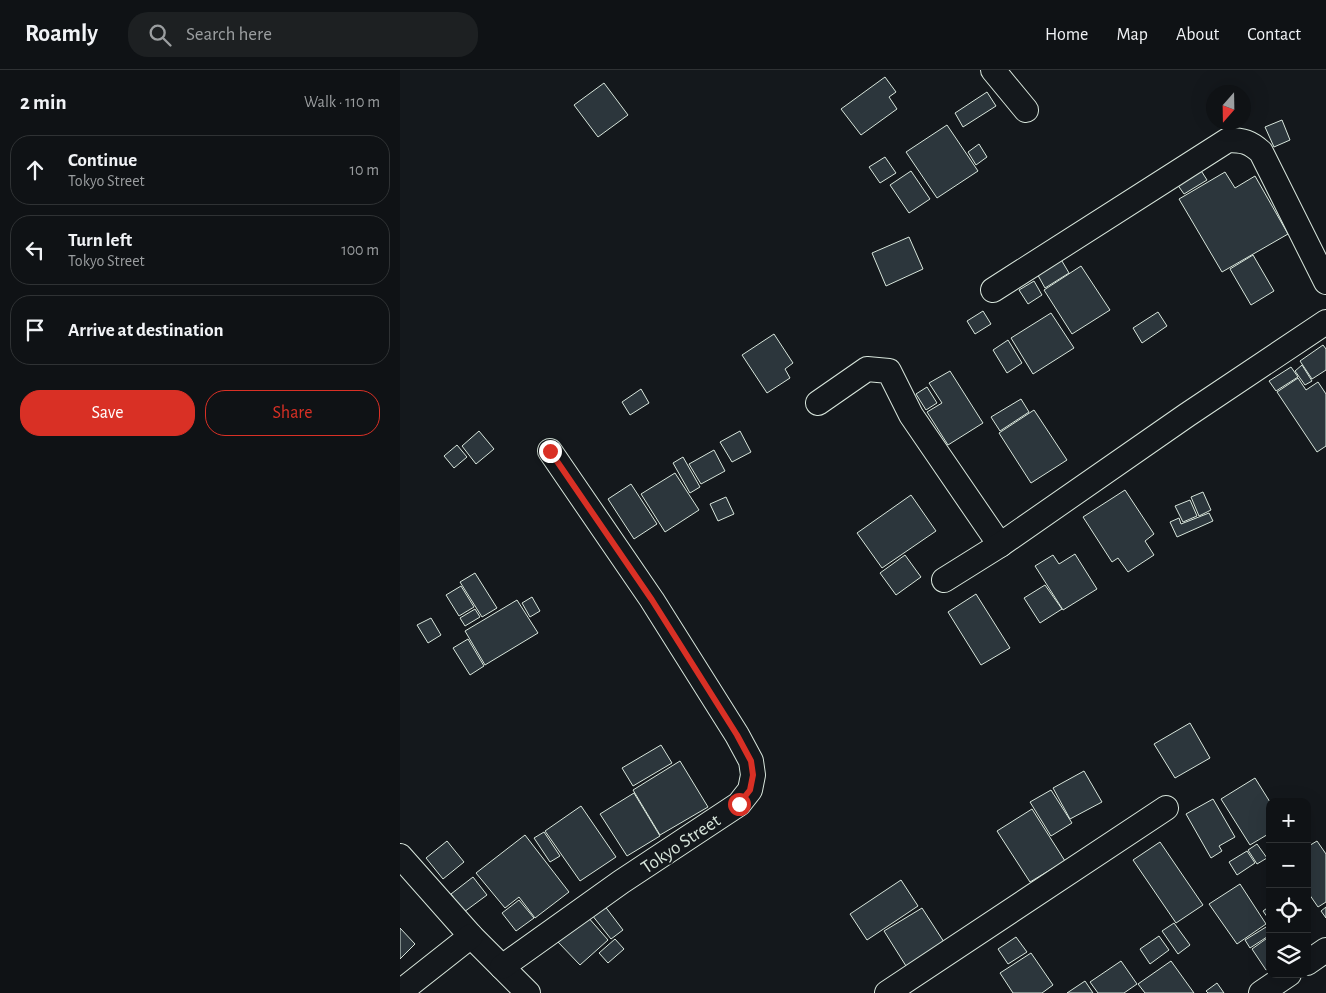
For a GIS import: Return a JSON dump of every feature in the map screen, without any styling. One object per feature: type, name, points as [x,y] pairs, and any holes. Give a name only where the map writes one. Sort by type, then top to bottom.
[{"type":"street","points":[[993,70],[1026,110]]},
{"type":"street","points":[[993,290],[1228,140],[1241,140],[1251,144],[1261,152],[1326,282]]},
{"type":"street","points":[[944,580],[1000,545],[1187,415],[1326,322]]},
{"type":"street","points":[[818,403],[867,369],[889,371],[911,415],[1000,545]]},
{"type":"street","name":"Tokyo Street","points":[[502,967],[621,882],[739,804],[750,790],[753,775],[751,761],[732,727],[652,600],[550,451]]},
{"type":"street","points":[[887,993],[1166,808]]},
{"type":"street","points":[[400,856],[471,936],[528,993]]},
{"type":"street","points":[[400,992],[471,936]]},
{"type":"street","points":[[1311,960],[1326,950]]},
{"type":"street","points":[[1261,993],[1283,978]]},
{"type":"building","points":[[885,77],[896,92],[889,97],[897,109],[861,135],[841,109]]},
{"type":"building","points":[[604,83],[628,115],[598,137],[574,105]]},
{"type":"building","points":[[987,92],[996,106],[963,127],[955,113]]},
{"type":"building","points":[[1282,120],[1290,140],[1274,147],[1265,127]]},
{"type":"building","points":[[947,125],[978,171],[937,198],[906,152]]},
{"type":"building","points":[[979,144],[987,157],[976,165],[968,152]]},
{"type":"building","points":[[885,157],[896,173],[880,183],[869,167]]},
{"type":"building","points":[[1200,169],[1207,180],[1184,194],[1177,184]]},
{"type":"building","points":[[911,171],[930,199],[909,213],[890,185]]},
{"type":"building","points":[[1225,172],[1235,188],[1255,176],[1288,234],[1222,272],[1179,199]]},
{"type":"building","points":[[909,237],[923,269],[886,286],[872,253]]},
{"type":"building","points":[[1253,255],[1274,291],[1251,305],[1230,269]]},
{"type":"building","points":[[1059,256],[1069,273],[1045,288],[1035,270]]},
{"type":"building","points":[[1081,266],[1110,310],[1072,334],[1044,290]]},
{"type":"building","points":[[1034,281],[1042,295],[1028,304],[1019,290]]},
{"type":"building","points":[[983,311],[991,324],[975,334],[967,321]]},
{"type":"building","points":[[1158,312],[1167,326],[1142,343],[1133,328]]},
{"type":"building","points":[[1051,313],[1074,348],[1033,374],[1011,338]]},
{"type":"building","points":[[774,334],[793,363],[785,369],[790,378],[767,393],[742,355]]},
{"type":"building","points":[[1008,340],[1022,363],[1007,373],[993,350]]},
{"type":"building","points":[[1323,345],[1326,349],[1326,370],[1312,379],[1300,361]]},
{"type":"building","points":[[1302,365],[1312,381],[1305,385],[1295,371]]},
{"type":"building","points":[[1291,367],[1298,377],[1276,391],[1269,381]]},
{"type":"building","points":[[950,371],[983,423],[948,445],[927,412],[942,403],[929,383]]},
{"type":"building","points":[[1298,378],[1306,390],[1318,382],[1326,394],[1326,446],[1317,452],[1277,392]]},
{"type":"building","points":[[927,387],[937,403],[926,410],[916,394]]},
{"type":"building","points":[[641,389],[649,403],[630,415],[622,402]]},
{"type":"building","points":[[1021,399],[1029,412],[1000,431],[991,417]]},
{"type":"building","points":[[1034,410],[1067,460],[1031,483],[999,433]]},
{"type":"building","points":[[479,431],[494,449],[476,464],[462,446]]},
{"type":"building","points":[[740,431],[751,452],[732,462],[720,442]]},
{"type":"building","points":[[457,445],[467,457],[454,468],[444,456]]},
{"type":"building","points":[[714,450],[725,471],[701,484],[689,464]]},
{"type":"building","points":[[683,457],[700,487],[690,493],[673,463]]},
{"type":"building","points":[[675,473],[699,510],[665,532],[641,494]]},
{"type":"building","points":[[631,484],[657,524],[634,539],[608,499]]},
{"type":"building","points":[[1125,490],[1154,534],[1145,541],[1154,555],[1128,572],[1118,558],[1112,562],[1083,517]]},
{"type":"building","points":[[1203,492],[1211,510],[1199,516],[1191,497]]},
{"type":"building","points":[[911,495],[936,531],[882,568],[857,533]]},
{"type":"building","points":[[726,497],[734,514],[718,521],[710,504]]},
{"type":"building","points":[[1190,500],[1197,516],[1183,522],[1175,506]]},
{"type":"building","points":[[1209,513],[1213,521],[1177,537],[1170,522],[1179,518],[1181,524]]},
{"type":"building","points":[[1075,554],[1097,589],[1063,610],[1035,566],[1053,555],[1059,564]]},
{"type":"building","points":[[905,555],[921,577],[896,595],[880,573]]},
{"type":"building","points":[[475,573],[497,608],[482,617],[460,582]]},
{"type":"building","points":[[1045,585],[1062,609],[1040,623],[1024,598]]},
{"type":"building","points":[[461,586],[474,607],[459,616],[446,595]]},
{"type":"building","points":[[976,594],[1010,648],[981,665],[948,612]]},
{"type":"building","points":[[532,597],[540,611],[530,617],[522,603]]},
{"type":"building","points":[[517,600],[538,633],[485,665],[465,631]]},
{"type":"building","points":[[475,609],[480,617],[465,626],[460,618]]},
{"type":"building","points":[[431,618],[441,635],[428,643],[417,625]]},
{"type":"building","points":[[468,639],[484,666],[470,675],[453,648]]},
{"type":"building","points":[[1190,723],[1210,758],[1175,778],[1154,744]]},
{"type":"building","points":[[661,745],[672,763],[633,786],[622,768]]},
{"type":"building","points":[[680,761],[708,807],[660,835],[633,790]]},
{"type":"building","points":[[1084,771],[1102,802],[1070,819],[1053,788]]},
{"type":"building","points":[[1255,778],[1268,798],[1266,835],[1250,845],[1221,799]]},
{"type":"building","points":[[1051,790],[1072,823],[1051,836],[1030,802]]},
{"type":"building","points":[[634,793],[660,836],[627,856],[600,814]]},
{"type":"building","points":[[1213,799],[1235,837],[1219,846],[1222,851],[1211,858],[1186,814]]},
{"type":"building","points":[[581,806],[616,857],[580,881],[545,831]]},
{"type":"building","points":[[1032,809],[1065,861],[1030,882],[997,831]]},
{"type":"building","points":[[544,832],[560,856],[550,862],[534,838]]},
{"type":"building","points":[[525,835],[569,892],[535,918],[519,897],[505,908],[476,873]]},
{"type":"building","points":[[447,841],[464,862],[443,879],[426,858]]},
{"type":"building","points":[[1317,841],[1326,854],[1326,902],[1318,907],[1311,897],[1311,845]]},
{"type":"building","points":[[1160,842],[1203,905],[1176,923],[1133,860]]},
{"type":"building","points":[[1257,844],[1266,859],[1257,864],[1248,850]]},
{"type":"building","points":[[1247,851],[1255,863],[1237,875],[1229,862]]},
{"type":"building","points":[[473,877],[487,895],[464,912],[451,894]]},
{"type":"building","points":[[901,880],[918,906],[867,940],[850,914]]},
{"type":"building","points":[[1240,884],[1266,924],[1237,944],[1209,904]]},
{"type":"building","points":[[519,900],[534,918],[516,931],[502,913]]},
{"type":"building","points":[[604,905],[623,930],[611,939],[592,915]]},
{"type":"building","points":[[1326,907],[1326,918],[1321,911]]},
{"type":"building","points":[[922,908],[944,942],[906,966],[884,931]]},
{"type":"building","points":[[587,916],[608,940],[580,965],[558,942]]},
{"type":"building","points":[[1174,923],[1190,945],[1178,954],[1162,931]]},
{"type":"building","points":[[1266,927],[1266,938],[1250,948],[1245,940]]},
{"type":"building","points":[[400,928],[415,944],[400,959]]},
{"type":"building","points":[[1159,936],[1169,950],[1150,964],[1140,949]]},
{"type":"building","points":[[1016,937],[1027,952],[1008,964],[998,949]]},
{"type":"building","points":[[615,939],[624,949],[608,963],[599,953]]},
{"type":"building","points":[[1266,939],[1266,970],[1252,949]]},
{"type":"building","points":[[1031,953],[1053,985],[1042,993],[1013,993],[1000,973]]},
{"type":"building","points":[[1121,961],[1137,984],[1124,993],[1098,993],[1090,982]]},
{"type":"building","points":[[1171,961],[1194,993],[1145,993],[1138,984]]},
{"type":"building","points":[[1085,981],[1093,993],[1067,993]]},
{"type":"building","points":[[1217,983],[1224,993],[1208,993],[1206,991]]},
{"type":"route","points":[[550,451],[652,600],[737,735],[751,761],[753,775],[750,790],[739,804]]}]
